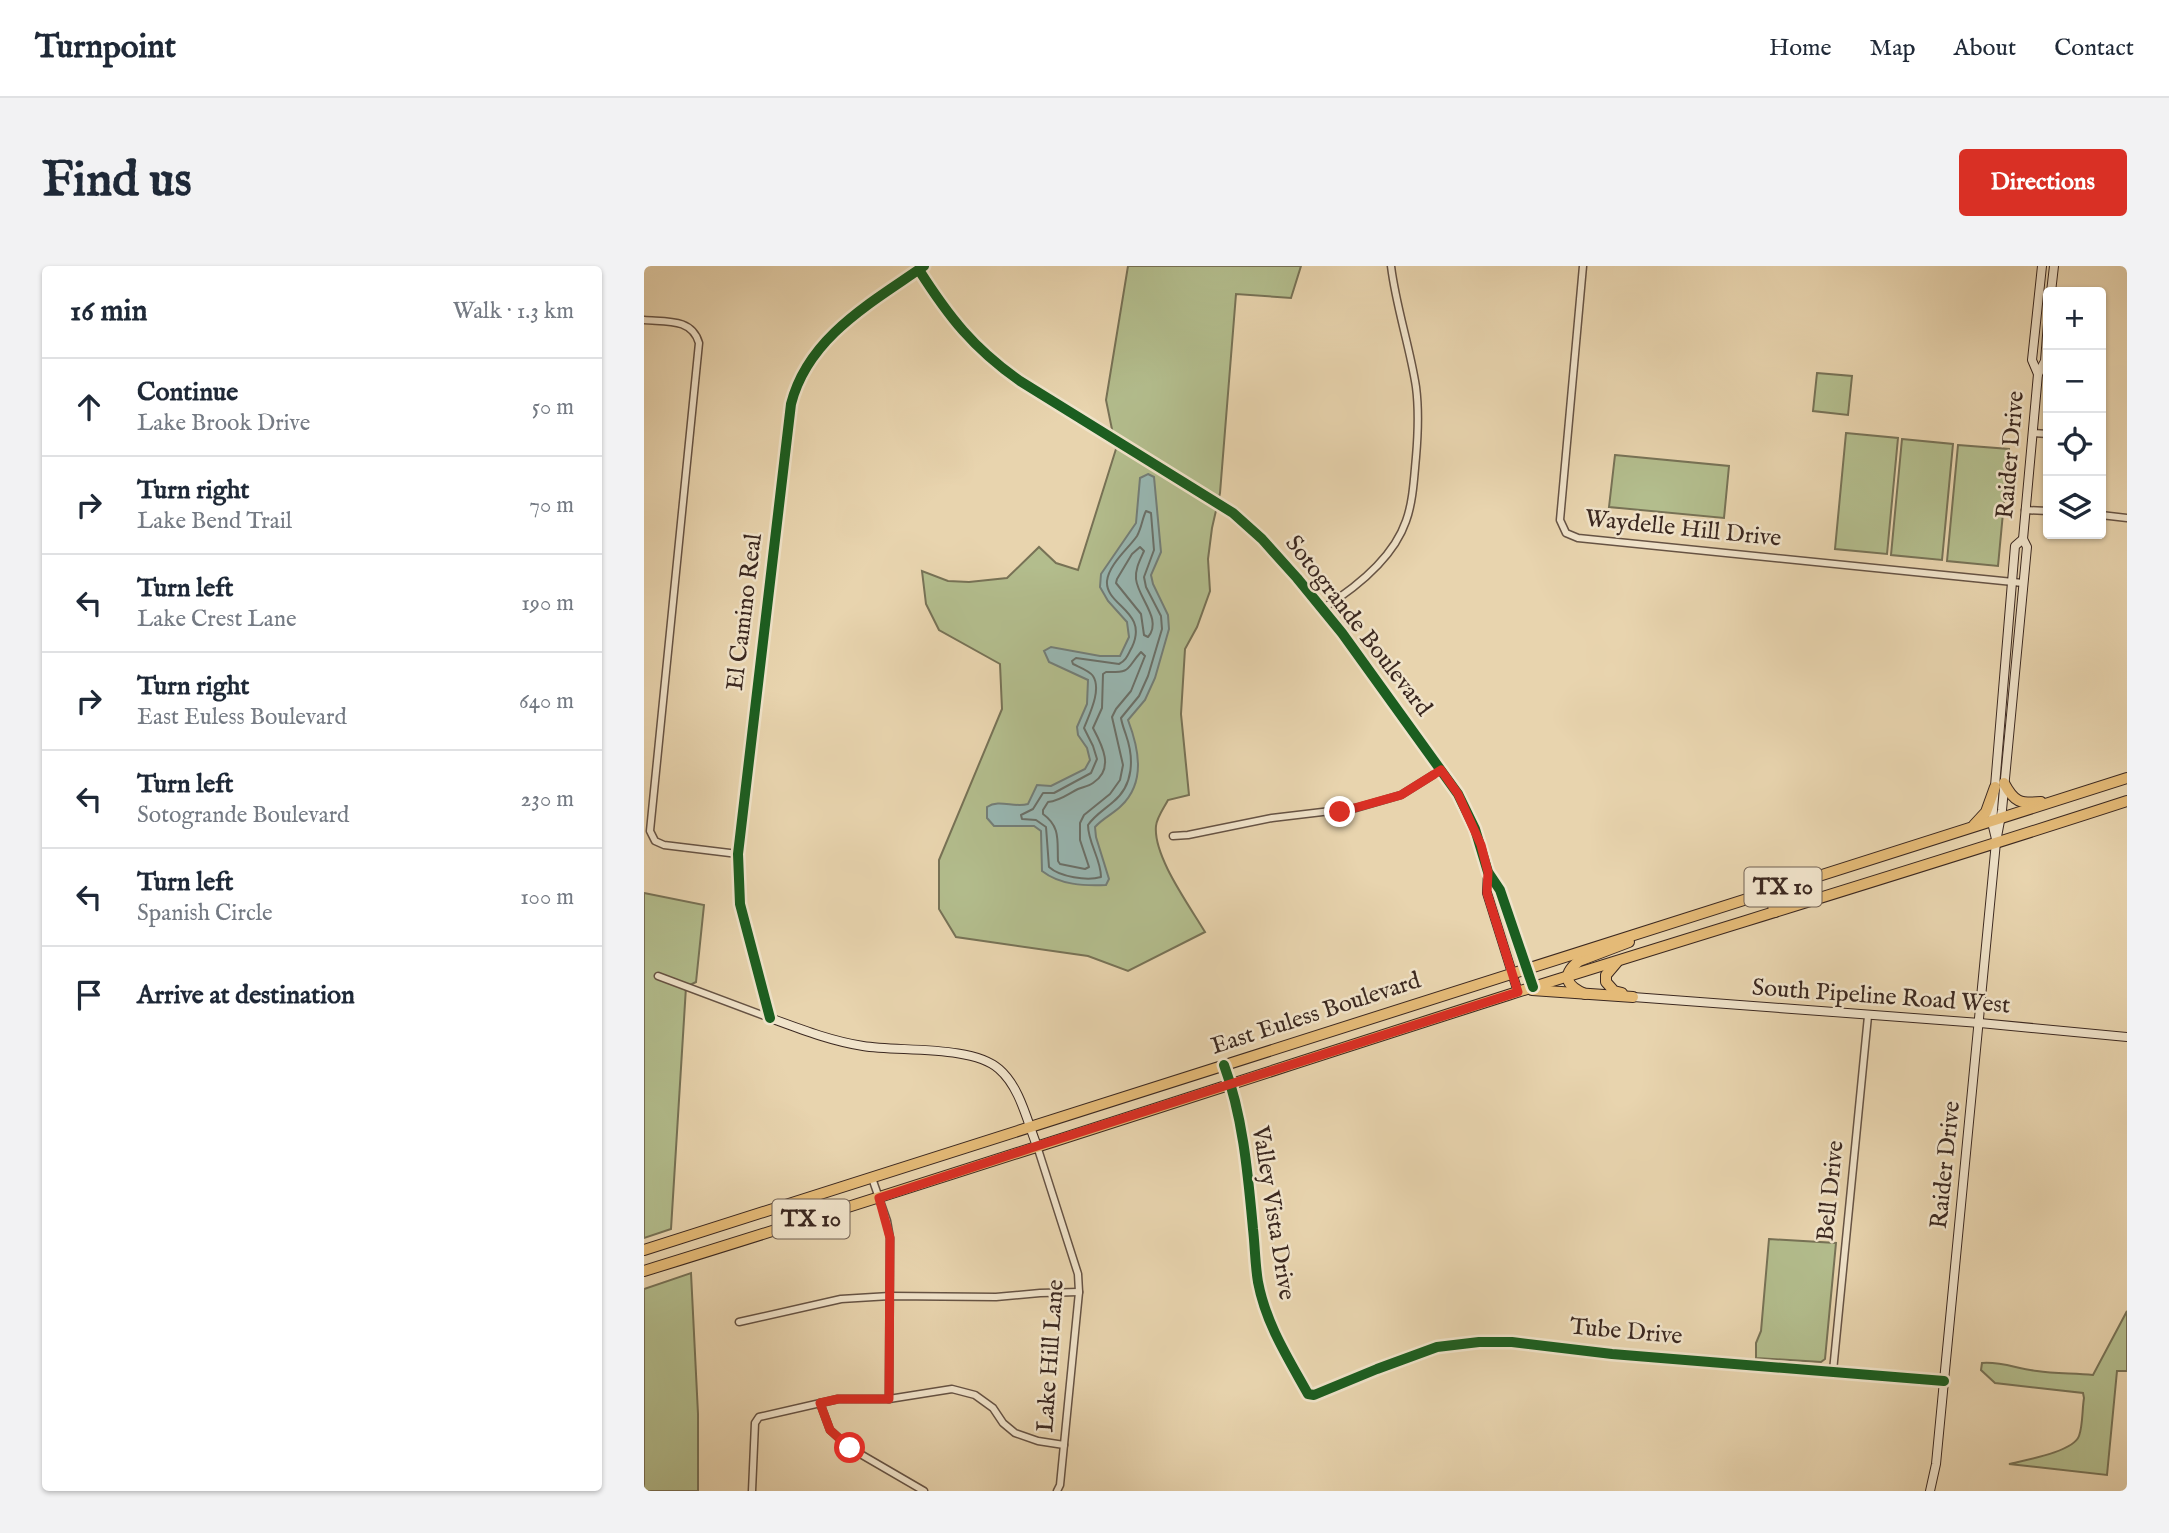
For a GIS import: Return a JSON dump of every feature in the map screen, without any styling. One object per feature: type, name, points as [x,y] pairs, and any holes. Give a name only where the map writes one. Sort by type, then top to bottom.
[{"type":"main road","name":"TX 10","points":[[1996,820],[2127,778]]},
{"type":"main road","points":[[1969,829],[1986,812],[1999,785],[2022,802],[2059,800]]},
{"type":"main road","name":"TX 10","points":[[1996,842],[2127,801]]},
{"type":"main road","name":"East Euless Boulevard","points":[[644,1250],[1996,820]]},
{"type":"main road","name":"East Euless Boulevard","points":[[644,1271],[1996,842]]},
{"type":"main road","points":[[1769,892],[1775,912]]},
{"type":"main road","points":[[1585,994],[1573,989],[1568,976],[1572,966],[1578,961],[1627,943],[1650,929]]},
{"type":"main road","points":[[1618,961],[1606,975],[1606,982],[1614,991],[1633,997]]},
{"type":"main road","points":[[1526,990],[1633,997]]},
{"type":"street","points":[[1322,609],[1364,578],[1390,550],[1401,534],[1409,511],[1417,449],[1416,388],[1391,266]]},
{"type":"street","name":"Waydelle Hill Drive","points":[[1583,266],[1560,520],[1566,534],[1578,538],[2023,583]]},
{"type":"street","name":"Raider Drive","points":[[2038,374],[2032,360],[2042,266]]},
{"type":"street","points":[[2052,287],[2054,266]]},
{"type":"street","name":"Sotogrande Boulevard","points":[[921,268],[945,311],[994,363],[1233,513],[1299,579],[1342,633],[1458,794],[1475,829],[1488,872],[1500,890],[1527,968],[1526,990]]},
{"type":"street","name":"El Camino Real","points":[[770,1018],[740,904],[738,854],[794,392],[804,369],[845,323],[882,293],[921,268]]},
{"type":"street","points":[[644,320],[688,326],[696,333],[699,343],[650,831],[655,841],[664,845],[738,854]]},
{"type":"street","name":"Raider Drive","points":[[1999,785],[2009,735],[2027,547],[2023,539],[2038,374],[2045,361],[2046,350]]},
{"type":"street","points":[[2033,433],[2043,434]]},
{"type":"street","points":[[2025,510],[2043,511]]},
{"type":"street","points":[[2106,515],[2127,517]]},
{"type":"street","name":"Raider Drive","points":[[1930,1491],[1936,1464],[1980,1023],[1996,842],[1998,734],[2011,582],[2015,545],[2023,539]]},
{"type":"street","points":[[1998,734],[2009,735]]},
{"type":"street","points":[[1173,836],[1272,818],[1356,808],[1401,795],[1441,770]]},
{"type":"street","name":"Sotogrande Boulevard","points":[[1488,872],[1487,893],[1513,973],[1526,990]]},
{"type":"street","points":[[658,976],[827,1038],[862,1046],[967,1054],[985,1060],[999,1069],[1014,1088],[1037,1146]]},
{"type":"street","name":"South Pipeline Road West","points":[[1633,997],[2127,1037]]},
{"type":"street","name":"Bell Drive","points":[[1833,1371],[1868,1016]]},
{"type":"street","name":"Valley Vista Drive","points":[[1224,1065],[1231,1084],[1248,1183],[1258,1282],[1280,1347],[1308,1394],[1314,1395]]},
{"type":"street","name":"Lake Hill Lane","points":[[1037,1146],[1078,1275],[1079,1292],[1057,1491]]},
{"type":"street","points":[[872,1178],[890,1238],[889,1399]]},
{"type":"street","points":[[739,1322],[841,1298],[996,1297],[1079,1292]]},
{"type":"street","name":"Tube Drive","points":[[1314,1395],[1377,1368],[1437,1347],[1479,1342],[1512,1342],[1612,1354],[1944,1381]]},
{"type":"street","points":[[752,1491],[755,1423],[759,1417],[838,1399],[889,1399],[952,1389],[975,1395],[993,1408],[1003,1423],[1015,1433],[1038,1441],[1064,1445]]},
{"type":"street","points":[[820,1403],[830,1430],[850,1448],[924,1491]]},
{"type":"green space","points":[[1128,266],[1301,266],[1291,298],[1236,294],[1220,493],[1208,559],[1210,591],[1197,627],[1185,649],[1181,714],[1189,795],[1168,800],[1156,826],[1160,851],[1166,866],[1205,932],[1128,971],[1088,956],[956,937],[939,909],[939,860],[1002,709],[1000,664],[939,630],[926,604],[922,571],[948,581],[1007,578],[1039,547],[1056,563],[1078,570],[1116,449],[1106,400]]},
{"type":"green space","points":[[1817,373],[1852,376],[1848,415],[1813,411]]},
{"type":"green space","points":[[1846,433],[1898,438],[1887,554],[1835,549]]},
{"type":"green space","points":[[1902,439],[1953,444],[1942,560],[1891,555]]},
{"type":"green space","points":[[1958,445],[2009,449],[1998,566],[1947,561]]},
{"type":"green space","points":[[1615,455],[1729,466],[1724,518],[1609,507]]},
{"type":"green space","points":[[644,893],[704,905],[696,982],[686,987],[671,1229],[644,1238]]},
{"type":"green space","points":[[1769,1239],[1836,1243],[1825,1359],[1821,1362],[1756,1358]]},
{"type":"green space","points":[[691,1273],[698,1414],[698,1491],[644,1491],[644,1289]]},
{"type":"green space","points":[[2127,1311],[2127,1371],[2117,1371],[2107,1475],[2009,1464],[2058,1451],[2075,1442],[2081,1427],[2083,1393],[1995,1383],[1981,1370],[1982,1363],[2044,1372],[2093,1375]]},
{"type":"water","points":[[1148,474],[1154,477],[1161,552],[1151,575],[1168,615],[1169,629],[1155,678],[1145,700],[1128,720],[1138,765],[1134,787],[1121,806],[1095,827],[1109,879],[1106,885],[1072,884],[1042,871],[1041,831],[1034,826],[994,826],[987,818],[987,807],[996,804],[1028,804],[1037,785],[1051,786],[1085,769],[1090,760],[1077,727],[1087,704],[1088,680],[1049,662],[1044,651],[1051,647],[1100,656],[1120,656],[1129,637],[1127,622],[1108,601],[1100,587],[1101,574],[1136,523],[1140,478]]},
{"type":"cycle path","points":[[770,1018],[740,904],[738,854],[791,404],[799,380],[827,341],[863,308],[924,266]]},
{"type":"cycle path","points":[[919,270],[963,331],[1003,369],[1233,513],[1262,539],[1297,578],[1342,633],[1458,794],[1475,829],[1488,872],[1500,890],[1533,987]]},
{"type":"cycle path","points":[[1224,1065],[1244,1146],[1257,1275],[1262,1297],[1278,1340],[1308,1394],[1314,1395],[1437,1347],[1479,1342],[1512,1342],[1612,1354],[1944,1381]]},
{"type":"route","points":[[850,1448],[830,1430],[820,1403],[838,1399],[889,1399],[890,1238],[879,1198],[1518,992],[1487,893],[1488,872],[1481,845],[1458,794],[1441,770],[1401,795],[1340,812]]}]
